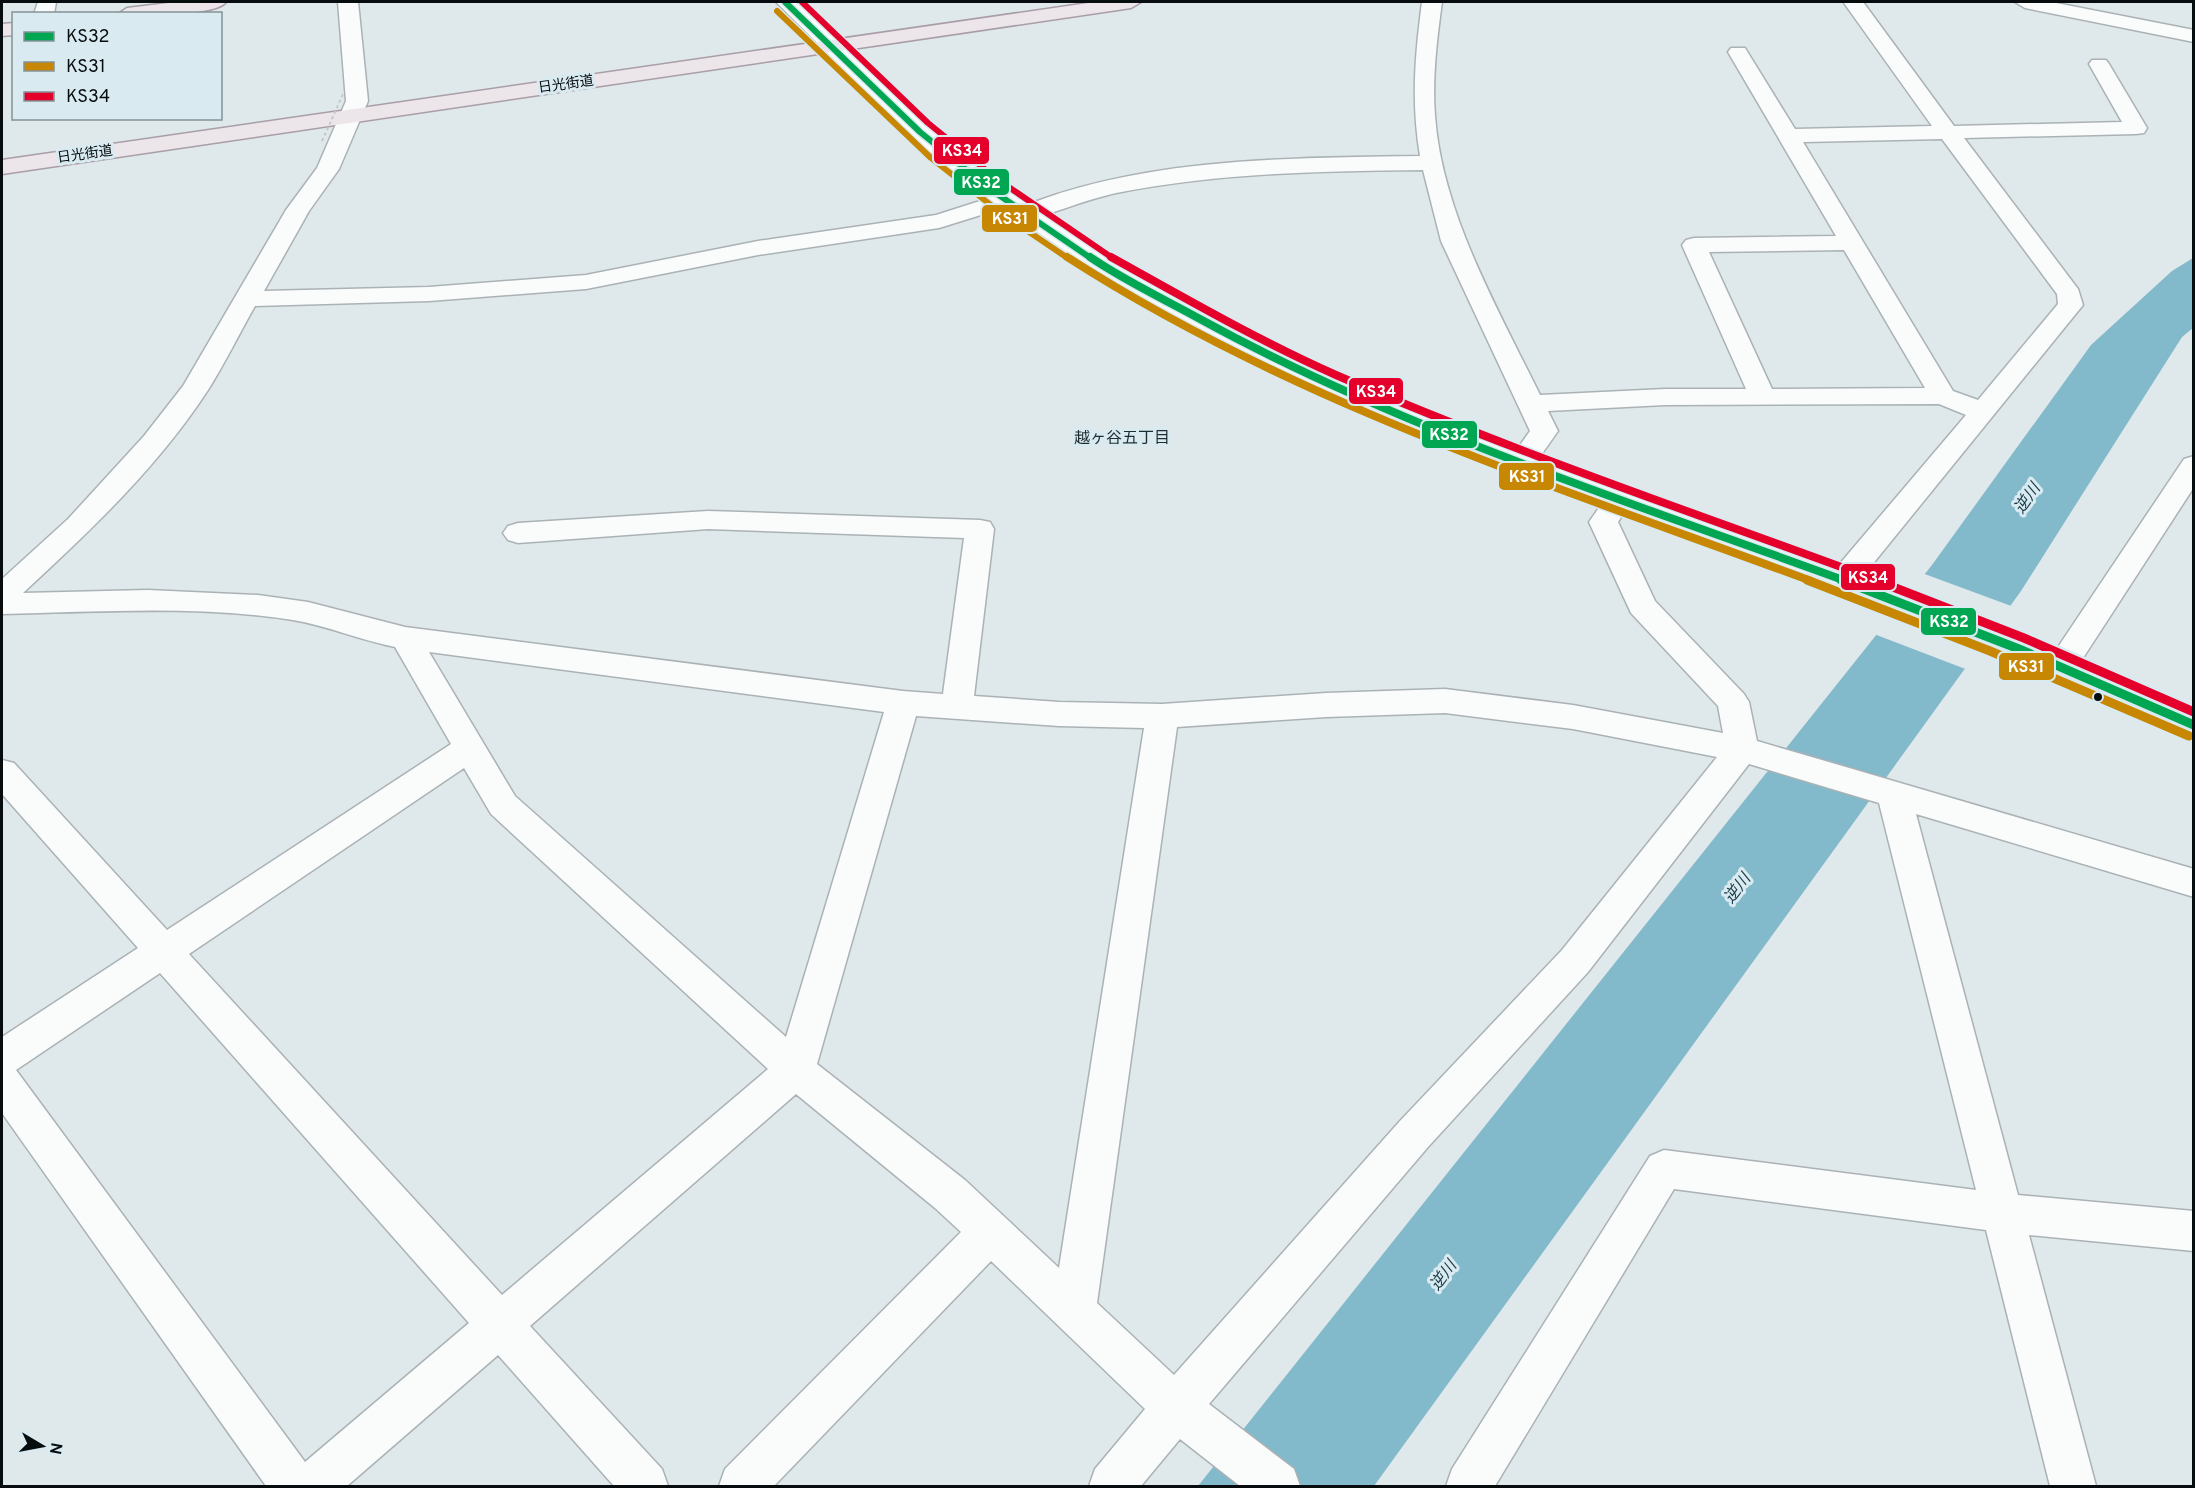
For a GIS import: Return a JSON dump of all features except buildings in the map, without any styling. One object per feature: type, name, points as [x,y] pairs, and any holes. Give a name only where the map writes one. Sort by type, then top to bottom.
[{"type":"main road","points":[[142,12],[216,2]]},
{"type":"main road","name":"日光街道","points":[[2,167],[347,106],[832,46],[1131,2]]},
{"type":"street","points":[[2,596],[78,526],[154,442],[195,389],[298,210],[328,168],[347,106],[357,101],[348,2]]},
{"type":"street","points":[[785,2],[920,132],[1015,207],[1103,266],[1253,348],[1330,385],[1522,462],[1875,592],[2019,649],[2193,725]]},
{"type":"street","points":[[1432,2],[1426,51],[1424,116],[1432,164],[1453,241],[1544,431],[1522,462]]},
{"type":"street","points":[[2025,2],[2193,36]]},
{"type":"street","points":[[1843,580],[2071,305],[2069,294],[1854,3]]},
{"type":"street","points":[[1738,52],[1757,88],[1789,136],[1850,243],[1943,396]]},
{"type":"street","points":[[1789,136],[2136,128],[2099,64]]},
{"type":"street","points":[[247,299],[429,294],[586,282],[758,248],[1054,201],[1184,174],[1255,166],[1432,164]]},
{"type":"street","points":[[1763,396],[1694,245],[1850,243]]},
{"type":"street","points":[[1530,404],[1763,396],[1943,396],[1983,412]]},
{"type":"street","points":[[2061,667],[2193,465]]},
{"type":"street","points":[[1112,1486],[1191,1418],[1414,1134],[1575,961],[1742,749],[1733,702],[1642,606],[1603,522],[1620,498]]},
{"type":"street","points":[[518,533],[708,520],[980,529],[957,706]]},
{"type":"street","points":[[2,604],[219,601],[296,610],[379,634],[405,638],[903,703],[1059,714],[1161,716],[1326,705],[1445,701],[1573,717],[1742,749],[2193,883]]},
{"type":"street","points":[[405,638],[503,805],[796,1070],[950,1194],[1191,1418],[1277,1486]]},
{"type":"street","points":[[312,1486],[796,1070],[903,703]]},
{"type":"street","points":[[1074,1311],[1161,716]]},
{"type":"street","points":[[2,1058],[470,748]]},
{"type":"street","points":[[2,772],[645,1486]]},
{"type":"street","points":[[1894,794],[2073,1486]]},
{"type":"street","points":[[2,1082],[294,1486]]},
{"type":"street","points":[[1469,1486],[1665,1168],[2002,1214],[2193,1231]]},
{"type":"street","points":[[742,1486],[990,1232]]},
{"type":"path","points":[[322,141],[347,106]]},
{"type":"water","name":"逆川","points":[[2193,258],[2193,328],[2182,337],[2021,591],[1374,1486],[1198,1486],[1932,565],[2091,345],[2172,271]]},
{"type":"pier","points":[[1922,573],[2014,607],[1968,670],[1874,634]]},
{"type":"transit line","name":"KS32","points":[[785,2],[920,132],[990,189],[1103,266],[1253,348],[1330,385],[1483,448],[1875,592],[2019,649],[2194,725]]},
{"type":"transit line","name":"KS34","points":[[802,2],[928,123],[997,179],[1109,256],[1258,337],[1335,374],[1487,437],[1879,581],[2024,638],[2194,712]]},
{"type":"transit line","name":"KS31","points":[[777,11],[876,108],[931,158],[977,195],[1075,262],[1191,329],[1380,418],[1476,457],[1909,619],[2189,736]]},
{"type":"district","name":"越ヶ谷五丁目","points":[[1122,439]]}]
